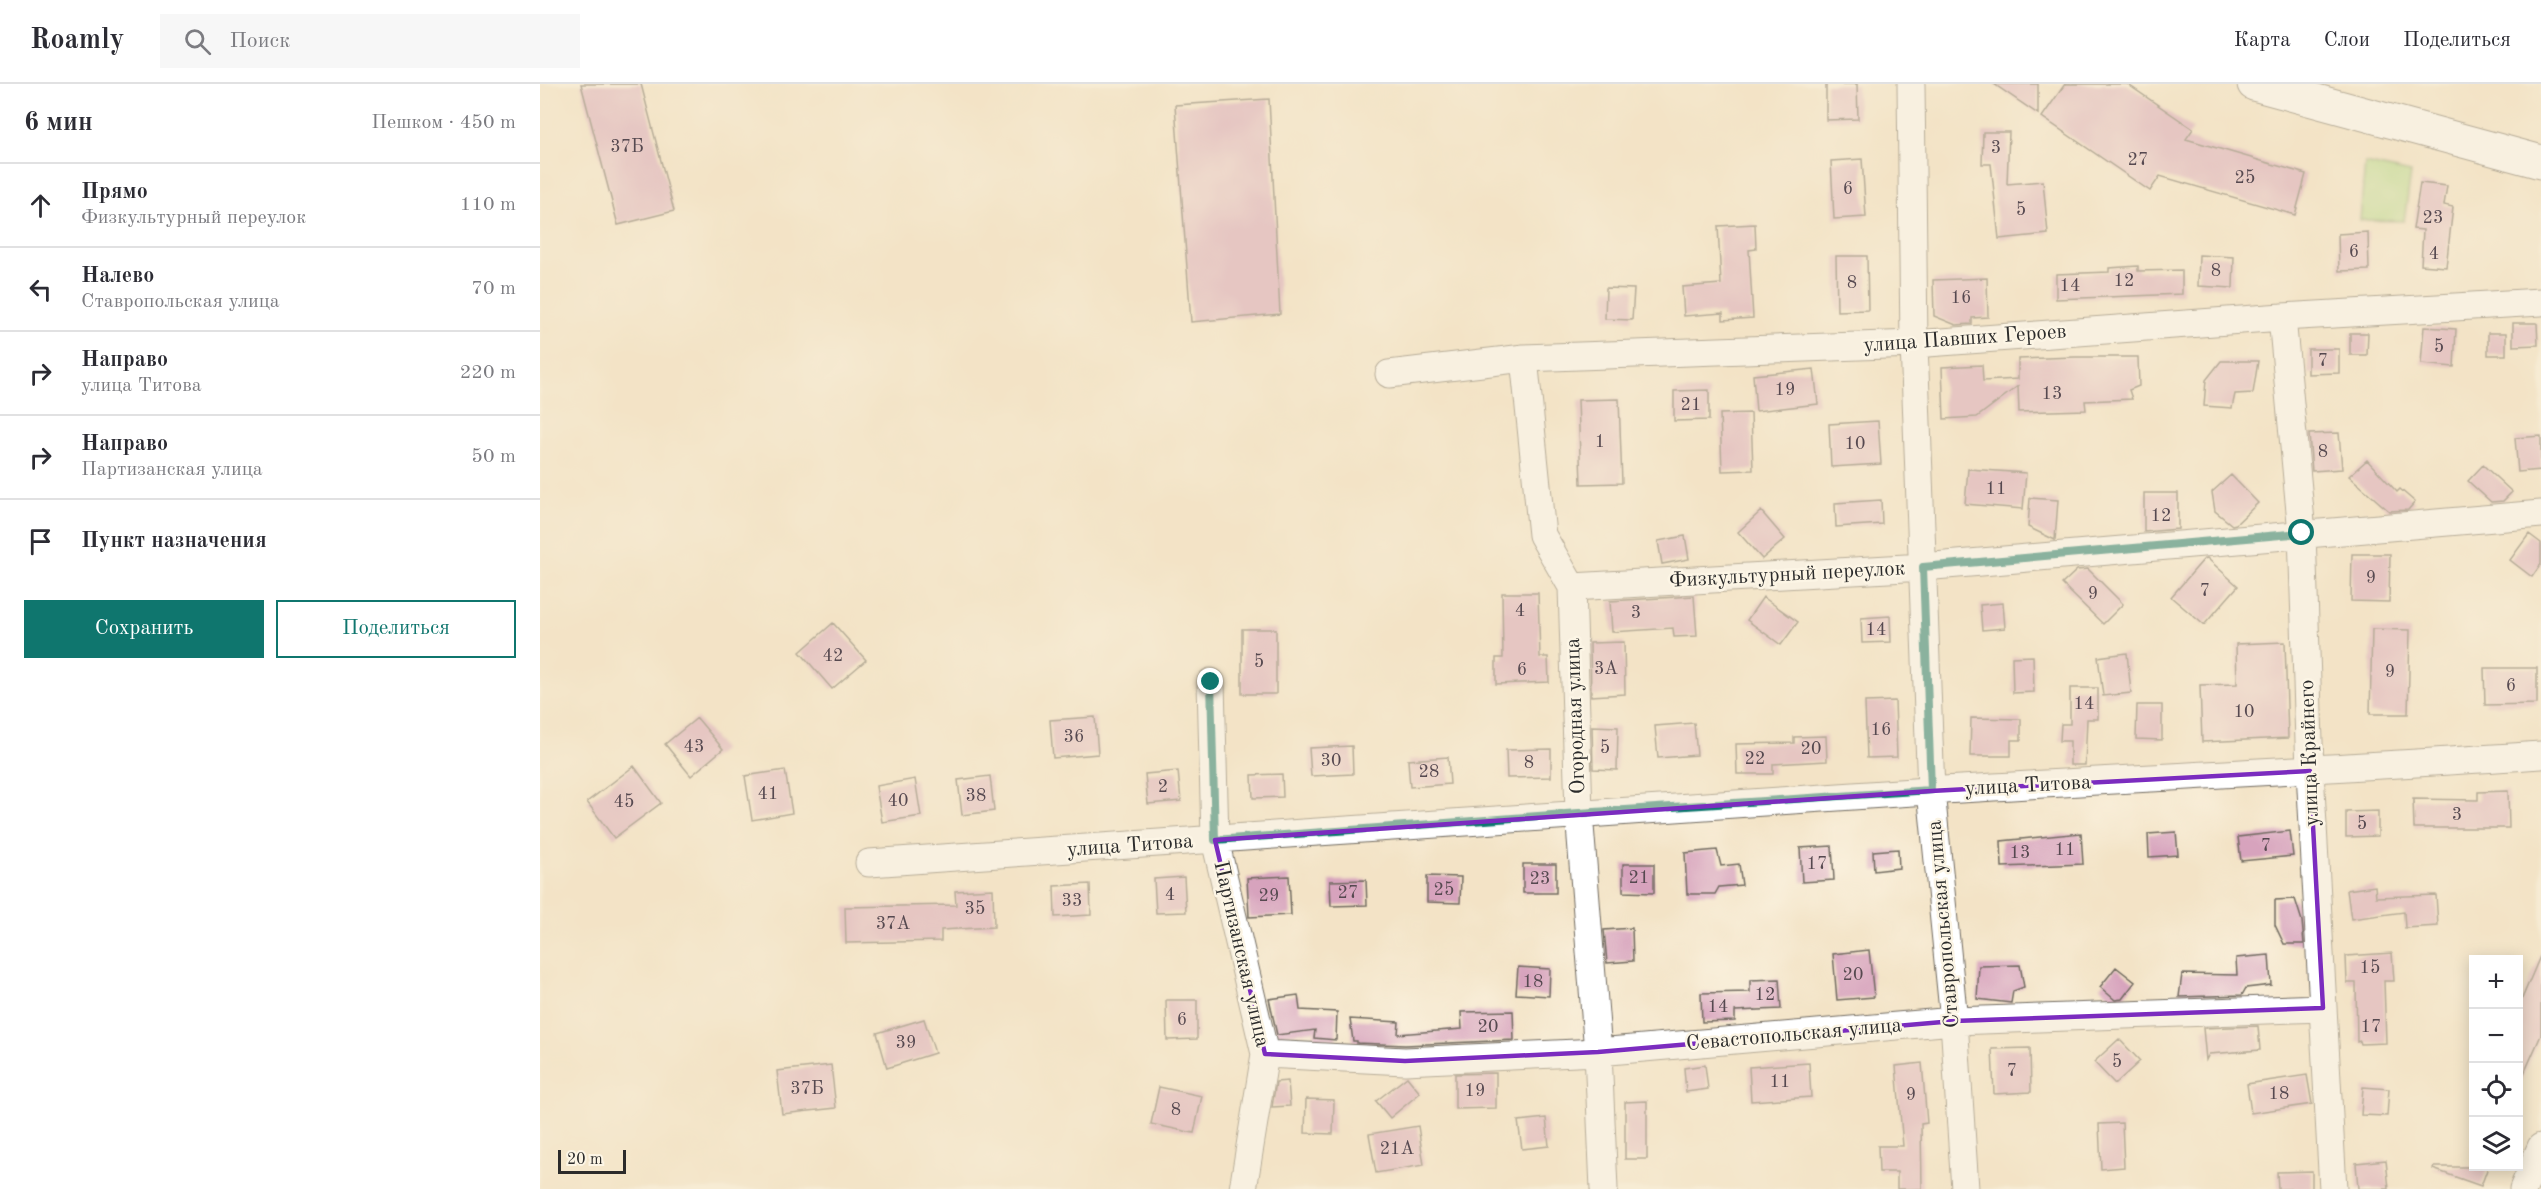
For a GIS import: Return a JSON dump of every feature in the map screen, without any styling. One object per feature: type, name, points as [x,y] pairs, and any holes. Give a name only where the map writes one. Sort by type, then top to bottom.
[{"type":"main road","points":[[2253,84],[2541,162]]},
{"type":"street","name":"Ставропольская улица","points":[[1911,84],[1914,344],[1931,790],[1954,1021],[1965,1189]]},
{"type":"street","name":"улица Павших Героев","points":[[1389,374],[1524,358],[1914,344],[2282,317],[2541,302]]},
{"type":"street","name":"улица Крайнего","points":[[2282,317],[2302,533],[2310,771],[2333,1189]]},
{"type":"street","name":"Огородная улица","points":[[1524,358],[1542,535],[1572,587],[1579,813],[1598,1052],[1604,1189]]},
{"type":"street","name":"Физкультурный переулок","points":[[1572,587],[1923,567],[2541,514]]},
{"type":"street","name":"Партизанская улица","points":[[1211,682],[1215,840],[1264,1054],[1243,1189]]},
{"type":"street","name":"улица Титова","points":[[869,863],[1931,790],[2310,771],[2541,755]]},
{"type":"street","name":"Севастопольская улица","points":[[1264,1054],[1406,1061],[1598,1052],[1954,1021],[2323,1008]]},
{"type":"street","points":[[2523,1189],[2541,1147]]},
{"type":"highlighted area","points":[[2310,771],[2323,1008],[1954,1021],[1598,1052],[1405,1061],[1265,1054],[1215,840],[1931,791]]},
{"type":"green space","points":[[2365,163],[2411,173],[2404,221],[2360,220]]},
{"type":"building","points":[[581,84],[641,84],[674,211],[618,225]]},
{"type":"building","points":[[1826,84],[1857,84],[1858,119],[1826,120]]},
{"type":"building","points":[[1994,84],[2038,84],[2038,114]]},
{"type":"building","points":[[2065,84],[2127,84],[2193,129],[2186,139],[2306,174],[2295,215],[2160,176],[2150,191],[2042,117]]},
{"type":"building","points":[[1269,99],[1280,314],[1191,322],[1175,105]]},
{"type":"building","points":[[1983,132],[2009,132],[2007,184],[2043,181],[2048,234],[1999,239],[1991,164],[1982,164]]},
{"type":"building","points":[[1862,159],[1866,217],[1834,219],[1831,161]]},
{"type":"building","points":[[2420,183],[2447,186],[2444,205],[2453,207],[2446,267],[2421,265],[2423,230],[2413,229]]},
{"type":"building","points":[[1755,224],[1756,249],[1749,250],[1753,318],[1723,320],[1723,313],[1684,316],[1682,287],[1721,284],[1718,226]]},
{"type":"building","points":[[2368,232],[2369,270],[2339,271],[2338,234]]},
{"type":"building","points":[[2199,255],[2234,257],[2233,288],[2198,286]]},
{"type":"building","points":[[1836,256],[1867,256],[1868,310],[1837,311]]},
{"type":"building","points":[[2138,266],[2138,271],[2182,270],[2182,294],[2056,299],[2056,274],[2109,272],[2109,268]]},
{"type":"building","points":[[1987,278],[1988,317],[1972,318],[1972,324],[1956,325],[1934,316],[1933,280]]},
{"type":"building","points":[[1606,288],[1634,289],[1632,320],[1605,319]]},
{"type":"building","points":[[2513,323],[2537,323],[2538,345],[2513,346]]},
{"type":"building","points":[[2424,327],[2456,329],[2454,367],[2421,364]]},
{"type":"building","points":[[2350,333],[2368,333],[2367,355],[2350,355]]},
{"type":"building","points":[[2488,333],[2506,333],[2506,355],[2488,355]]},
{"type":"building","points":[[2308,349],[2339,349],[2339,373],[2308,374]]},
{"type":"building","points":[[2138,357],[2139,386],[2129,390],[2132,399],[2085,401],[2086,410],[2019,412],[2018,386],[1977,417],[1944,419],[1942,367],[1982,365],[1983,381],[2018,379],[2018,359]]},
{"type":"building","points":[[2221,361],[2258,361],[2253,393],[2235,394],[2232,408],[2204,406],[2206,380]]},
{"type":"building","points":[[1814,369],[1818,404],[1756,411],[1753,375]]},
{"type":"building","points":[[1709,390],[1709,420],[1674,421],[1674,391]]},
{"type":"building","points":[[1619,399],[1622,483],[1581,484],[1578,400]]},
{"type":"building","points":[[1751,413],[1753,470],[1722,471],[1720,414]]},
{"type":"building","points":[[1878,421],[1881,464],[1831,467],[1829,424]]},
{"type":"building","points":[[2339,433],[2342,469],[2312,471],[2309,434]]},
{"type":"building","points":[[2541,436],[2541,470],[2518,472],[2515,438]]},
{"type":"building","points":[[2367,460],[2397,492],[2400,489],[2415,502],[2408,510],[2389,511],[2349,476]]},
{"type":"building","points":[[2483,465],[2512,492],[2503,501],[2491,502],[2468,481]]},
{"type":"building","points":[[1968,469],[2026,473],[2023,509],[1965,504]]},
{"type":"building","points":[[2231,475],[2258,503],[2236,524],[2232,525],[2215,511],[2212,492]]},
{"type":"building","points":[[2144,493],[2178,493],[2178,529],[2144,532]]},
{"type":"building","points":[[2030,498],[2058,500],[2055,540],[2028,527]]},
{"type":"building","points":[[1881,500],[1882,524],[1836,527],[1835,503]]},
{"type":"building","points":[[1761,511],[1785,539],[1762,559],[1738,532]]},
{"type":"building","points":[[2529,534],[2541,543],[2541,564],[2532,577],[2510,560]]},
{"type":"building","points":[[1685,536],[1689,559],[1662,564],[1658,541]]},
{"type":"building","points":[[2352,554],[2390,554],[2389,602],[2351,601]]},
{"type":"building","points":[[2207,558],[2238,586],[2204,625],[2171,597]]},
{"type":"building","points":[[2088,569],[2123,604],[2103,624],[2062,584],[2077,570]]},
{"type":"building","points":[[1502,593],[1538,593],[1540,657],[1548,657],[1549,682],[1496,684],[1496,658],[1503,658]]},
{"type":"building","points":[[1694,596],[1697,636],[1674,637],[1673,628],[1612,632],[1610,601]]},
{"type":"building","points":[[1763,597],[1798,622],[1781,645],[1747,620]]},
{"type":"building","points":[[2003,603],[2005,628],[1982,630],[1980,605]]},
{"type":"building","points":[[1890,616],[1891,642],[1862,643],[1861,618]]},
{"type":"building","points":[[833,623],[866,660],[832,689],[800,652]]},
{"type":"building","points":[[1242,629],[1276,629],[1276,694],[1242,694]]},
{"type":"building","points":[[2372,629],[2410,630],[2408,714],[2370,714]]},
{"type":"building","points":[[1624,642],[1625,694],[1591,696],[1590,643]]},
{"type":"building","points":[[2285,642],[2288,738],[2202,742],[2200,685],[2237,684],[2236,644]]},
{"type":"building","points":[[2127,653],[2131,693],[2103,696],[2098,657]]},
{"type":"building","points":[[2033,656],[2034,692],[2013,693],[2012,657]]},
{"type":"building","points":[[2484,668],[2537,668],[2537,704],[2485,705]]},
{"type":"building","points":[[2070,688],[2098,688],[2098,719],[2087,719],[2085,765],[2070,765],[2070,741],[2060,741],[2061,724],[2070,724]]},
{"type":"building","points":[[1895,701],[1897,757],[1867,758],[1865,702]]},
{"type":"building","points":[[2137,705],[2162,705],[2162,740],[2136,739]]},
{"type":"building","points":[[1095,717],[1098,754],[1053,758],[1050,720]]},
{"type":"building","points":[[697,718],[723,749],[691,776],[665,744]]},
{"type":"building","points":[[1971,718],[2021,719],[2021,740],[2011,740],[2011,756],[1970,756]]},
{"type":"building","points":[[1694,723],[1697,755],[1658,758],[1655,726]]},
{"type":"building","points":[[1592,726],[1618,727],[1617,770],[1593,769]]},
{"type":"building","points":[[1826,736],[1827,761],[1773,764],[1773,774],[1737,774],[1736,744],[1794,743],[1794,737]]},
{"type":"building","points":[[1352,746],[1353,774],[1311,776],[1309,748]]},
{"type":"building","points":[[1551,749],[1551,777],[1507,778],[1506,750]]},
{"type":"building","points":[[1448,757],[1450,784],[1410,787],[1408,760]]},
{"type":"building","points":[[634,766],[661,803],[614,838],[587,802]]},
{"type":"building","points":[[785,770],[792,813],[752,820],[745,776]]},
{"type":"building","points":[[1178,771],[1181,801],[1148,804],[1145,774]]},
{"type":"building","points":[[1282,774],[1283,797],[1253,798],[1252,775]]},
{"type":"building","points":[[990,776],[994,811],[962,815],[958,780]]},
{"type":"building","points":[[915,779],[921,816],[882,822],[876,786]]},
{"type":"building","points":[[2508,791],[2509,828],[2414,828],[2413,799],[2478,800],[2478,792]]},
{"type":"building","points":[[2378,811],[2378,836],[2346,837],[2346,812]]},
{"type":"building","points":[[2290,831],[2293,856],[2241,861],[2238,837]]},
{"type":"building","points":[[2176,832],[2178,855],[2149,857],[2148,834]]},
{"type":"building","points":[[2081,833],[2083,864],[2002,867],[2001,841]]},
{"type":"building","points":[[1832,846],[1834,880],[1802,882],[1800,848]]},
{"type":"building","points":[[1898,849],[1899,868],[1874,871],[1873,851]]},
{"type":"building","points":[[1717,850],[1721,866],[1739,864],[1742,885],[1719,887],[1715,894],[1687,894],[1685,853]]},
{"type":"building","points":[[1523,864],[1556,864],[1556,893],[1523,893]]},
{"type":"building","points":[[1623,864],[1654,864],[1654,893],[1623,892]]},
{"type":"building","points":[[1289,876],[1291,915],[1249,917],[1247,878]]},
{"type":"building","points":[[1427,876],[1461,877],[1460,903],[1427,902]]},
{"type":"building","points":[[1184,877],[1186,912],[1156,913],[1154,879]]},
{"type":"building","points":[[1366,880],[1367,905],[1331,906],[1330,881]]},
{"type":"building","points":[[1090,884],[1091,915],[1055,917],[1054,886]]},
{"type":"building","points":[[2375,886],[2376,897],[2436,895],[2438,926],[2405,928],[2404,912],[2351,919],[2347,890]]},
{"type":"building","points":[[993,889],[994,927],[941,930],[941,941],[846,943],[845,907],[956,905],[955,891]]},
{"type":"building","points":[[2295,899],[2302,921],[2304,944],[2284,944],[2275,925],[2275,900]]},
{"type":"building","points":[[1632,928],[1633,961],[1607,963],[1604,930]]},
{"type":"building","points":[[1869,950],[1874,997],[1837,1000],[1833,954]]},
{"type":"building","points":[[2392,953],[2394,981],[2384,981],[2386,1043],[2361,1044],[2360,1041],[2357,1042],[2356,983],[2347,983],[2346,956]]},
{"type":"building","points":[[2541,954],[2541,1035],[2523,1076],[2523,1009],[2523,996]]},
{"type":"building","points":[[2269,955],[2271,985],[2246,988],[2242,995],[2179,997],[2182,974],[2237,975],[2236,958]]},
{"type":"building","points":[[2020,965],[2024,987],[2013,991],[2011,1003],[1977,999],[1979,966]]},
{"type":"building","points":[[1518,967],[1550,969],[1549,996],[1516,994]]},
{"type":"building","points":[[2116,967],[2135,982],[2122,999],[2115,1000],[2100,987]]},
{"type":"building","points":[[1779,979],[1781,1009],[1735,1011],[1735,1021],[1702,1022],[1701,993],[1750,992],[1750,980]]},
{"type":"building","points":[[1298,995],[1300,1010],[1337,1012],[1336,1040],[1314,1038],[1315,1030],[1277,1035],[1269,999]]},
{"type":"building","points":[[1166,1000],[1197,1000],[1197,1039],[1167,1040]]},
{"type":"building","points":[[1513,1011],[1514,1040],[1405,1045],[1357,1043],[1353,1041],[1350,1019],[1399,1022],[1398,1034],[1462,1029],[1461,1012]]},
{"type":"building","points":[[924,1019],[935,1053],[887,1068],[877,1033]]},
{"type":"building","points":[[2258,1026],[2260,1050],[2209,1054],[2206,1060],[2203,1028]]},
{"type":"building","points":[[2119,1039],[2140,1061],[2115,1084],[2094,1062]]},
{"type":"building","points":[[2030,1048],[2031,1092],[1994,1094],[1992,1049]]},
{"type":"building","points":[[1809,1063],[1811,1097],[1751,1101],[1749,1067]]},
{"type":"building","points":[[1922,1063],[1927,1123],[1921,1124],[1922,1189],[1897,1189],[1897,1172],[1879,1172],[1878,1146],[1903,1146],[1896,1066]]},
{"type":"building","points":[[831,1065],[836,1108],[782,1114],[777,1071]]},
{"type":"building","points":[[1705,1065],[1708,1089],[1686,1092],[1684,1068]]},
{"type":"building","points":[[1496,1073],[1496,1108],[1455,1109],[1455,1074]]},
{"type":"building","points":[[2307,1075],[2312,1104],[2251,1113],[2247,1084]]},
{"type":"building","points":[[1407,1077],[1420,1093],[1390,1118],[1376,1101]]},
{"type":"building","points":[[1288,1081],[1290,1106],[1272,1107],[1276,1082]]},
{"type":"building","points":[[1159,1087],[1202,1096],[1194,1133],[1151,1124]]},
{"type":"building","points":[[2363,1087],[2389,1089],[2387,1116],[2361,1115]]},
{"type":"building","points":[[1306,1099],[1334,1100],[1333,1134],[1305,1133]]},
{"type":"building","points":[[1647,1101],[1647,1159],[1625,1159],[1625,1102]]},
{"type":"building","points":[[1546,1118],[1549,1146],[1522,1149],[1518,1121]]},
{"type":"building","points":[[2122,1123],[2124,1167],[2101,1169],[2099,1124]]},
{"type":"building","points":[[1418,1126],[1424,1165],[1376,1173],[1369,1134]]},
{"type":"building","points":[[2386,1160],[2389,1189],[2358,1189],[2356,1163]]},
{"type":"building","points":[[2434,1167],[2469,1167],[2469,1171],[2487,1171],[2481,1186],[2433,1169]]},
{"type":"building","points":[[2312,1171],[2312,1189],[2278,1189],[2277,1172]]},
{"type":"route","points":[[1211,682],[1215,840],[1931,790],[1923,567],[2302,533]]}]
